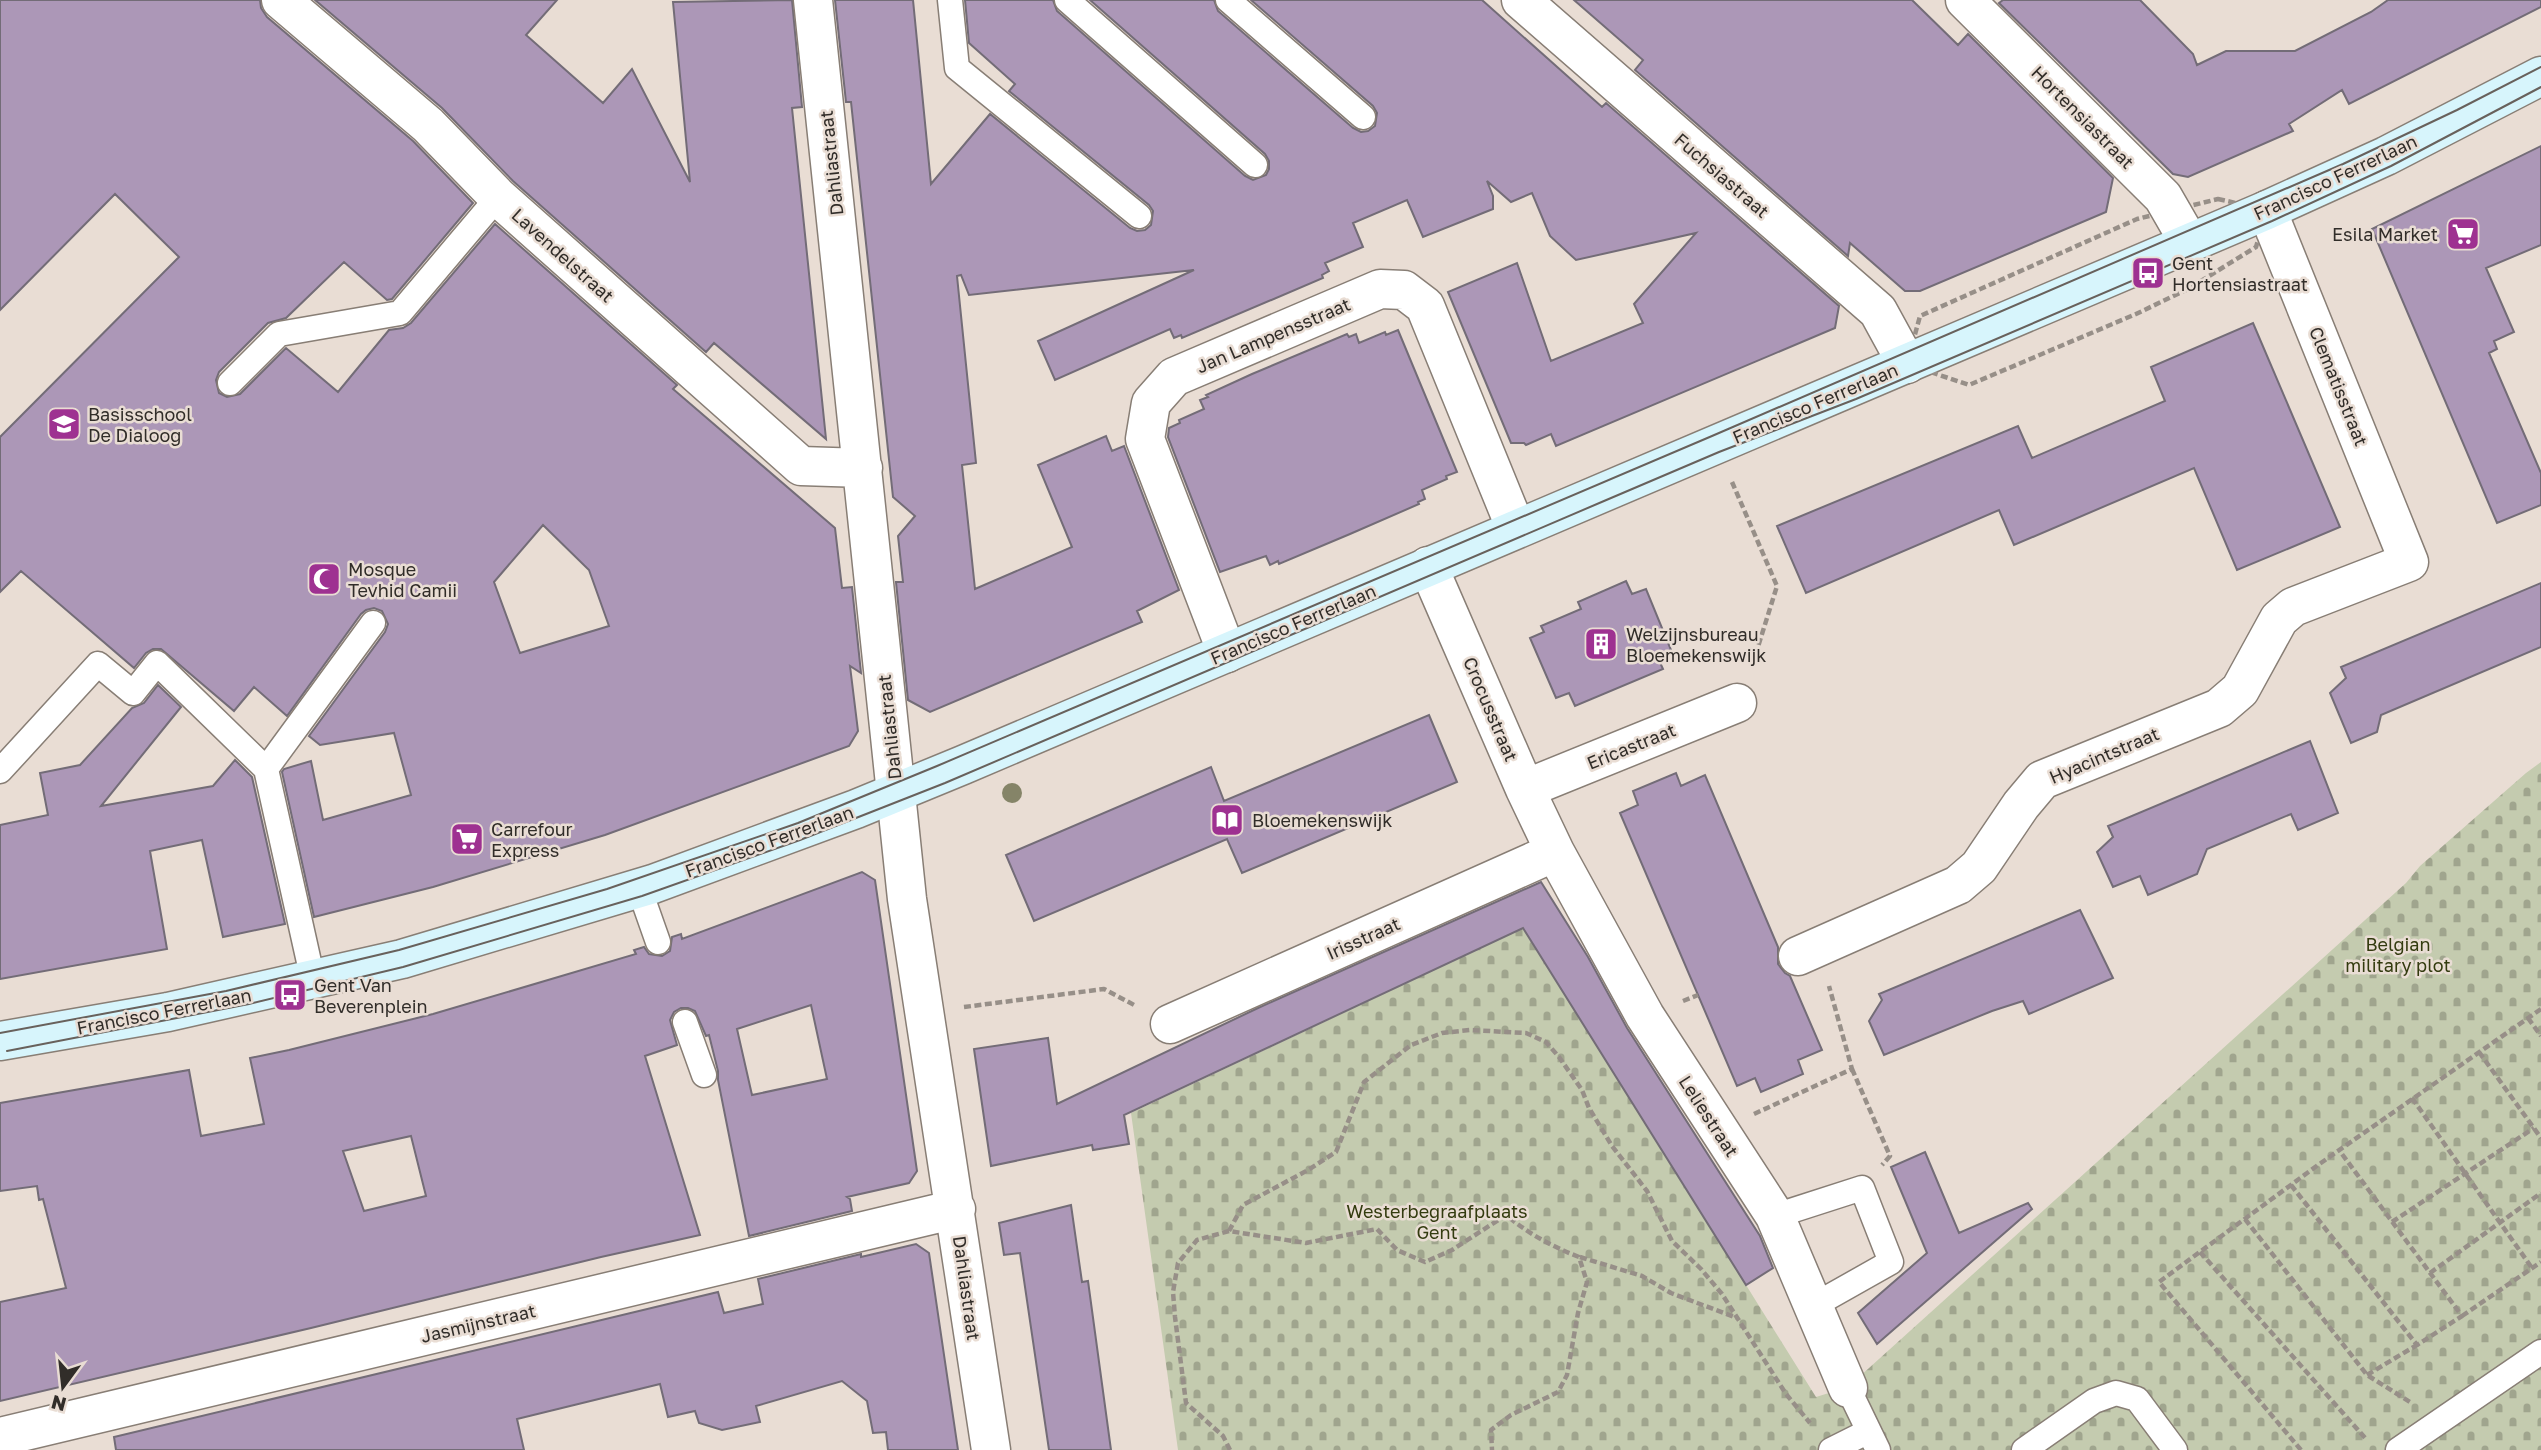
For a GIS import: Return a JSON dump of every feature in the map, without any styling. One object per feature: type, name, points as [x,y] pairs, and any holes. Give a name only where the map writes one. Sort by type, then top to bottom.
[{"type":"street","name":"Lavendelstraat","points":[[281,0],[428,125],[498,197],[801,466],[863,468]]},
{"type":"street","name":"Dahliastraat","points":[[813,0],[907,899],[991,1450]]},
{"type":"street","name":"Fuchsiastraat","points":[[1521,0],[1878,311],[1907,364]]},
{"type":"street","name":"Hortensiastraat","points":[[1965,0],[2163,197],[2189,242]]},
{"type":"street","name":"Francisco Ferrerlaan","points":[[0,1041],[168,1012],[402,959],[639,888],[743,852],[896,793],[2267,210],[2386,156],[2541,76]]},
{"type":"street","name":"Clematisstraat","points":[[2267,210],[2409,562]]},
{"type":"street","name":"Jan Lampensstraat","points":[[1227,653],[1145,439],[1151,403],[1174,377],[1380,289],[1404,290],[1425,306],[1516,529]]},
{"type":"street","name":"Hyacintstraat","points":[[1798,956],[1958,885],[1979,867],[2021,805],[2042,780],[2219,708],[2240,690],[2279,619],[2293,607],[2409,562]]},
{"type":"street","name":"Crocusstraat","points":[[1429,566],[1555,852]]},
{"type":"street","name":"Ericastraat","points":[[1525,789],[1737,703]]},
{"type":"street","name":"Irisstraat","points":[[1170,1024],[1555,852]]},
{"type":"street","name":"Leliestraat","points":[[1555,852],[1645,1016],[1775,1216],[1848,1388]]},
{"type":"street","name":"Jasmijnstraat","points":[[0,1437],[956,1209]]},
{"type":"lane","points":[[950,0],[957,68],[1139,216]]},
{"type":"lane","points":[[1067,0],[1255,165]]},
{"type":"lane","points":[[1228,0],[1363,117]]},
{"type":"lane","points":[[230,383],[279,334],[400,313],[498,197]]},
{"type":"lane","points":[[266,769],[373,623]]},
{"type":"lane","points":[[0,771],[98,664],[133,693],[157,663],[266,769],[313,981]]},
{"type":"lane","points":[[639,888],[658,942]]},
{"type":"lane","points":[[685,1022],[704,1075]]},
{"type":"lane","points":[[1775,1216],[1862,1188],[1891,1262],[1813,1306]]},
{"type":"lane","points":[[2398,1450],[2541,1352]]},
{"type":"lane","points":[[1831,1450],[1873,1441],[1848,1388]]},
{"type":"lane","points":[[2024,1450],[2094,1401],[2116,1393],[2137,1399],[2175,1450]]},
{"type":"path","points":[[1716,444],[1777,586],[1764,633],[1737,703]]},
{"type":"path","points":[[1798,956],[1823,965],[1852,1069],[1890,1156],[1862,1188]]},
{"type":"path","points":[[924,1013],[1104,989],[1170,1024]]},
{"type":"path","points":[[2301,1450],[2159,1282],[2339,1150],[2541,1009]]},
{"type":"path","points":[[2528,1018],[2541,1036]]},
{"type":"path","points":[[1228,1231],[1243,1205],[1336,1152],[1364,1082],[1411,1045],[1442,1033],[1470,1030],[1526,1033],[1546,1042],[1559,1056],[1582,1090],[1589,1108],[1612,1146],[1647,1191],[1672,1241],[1701,1269],[1738,1318],[1786,1394],[1808,1418],[1812,1429]]},
{"type":"path","points":[[2479,1052],[2541,1138]]},
{"type":"path","points":[[1718,1130],[1852,1069]]},
{"type":"path","points":[[2412,1098],[2532,1268]]},
{"type":"path","points":[[2392,1222],[2534,1128]]},
{"type":"path","points":[[2339,1150],[2462,1316]]},
{"type":"path","points":[[2291,1185],[2417,1345]]},
{"type":"path","points":[[2430,1273],[2541,1193]]},
{"type":"path","points":[[1230,1450],[1223,1436],[1186,1403],[1173,1292],[1178,1263],[1197,1240],[1228,1231],[1307,1242],[1377,1229],[1397,1250],[1425,1262],[1452,1250],[1506,1215],[1528,1233],[1553,1247],[1642,1276],[1671,1293],[1738,1318]]},
{"type":"path","points":[[2245,1219],[2367,1375],[2440,1421]]},
{"type":"path","points":[[2200,1252],[2367,1440]]},
{"type":"path","points":[[1492,1450],[1491,1430],[1511,1415],[1558,1392],[1567,1374],[1578,1313],[1587,1282],[1579,1257]]},
{"type":"path","points":[[2367,1375],[2462,1316],[2541,1262]]},
{"type":"green space","name":"Westerbegraafplaats Gent","points":[[2541,762],[2541,1450],[1178,1450],[1131,1113],[1523,928],[1816,1397],[1848,1387],[2406,883],[2420,866]]},
{"type":"building","points":[[0,0],[260,0],[261,8],[267,17],[413,141],[473,203],[392,299],[387,300],[344,262],[286,318],[268,323],[219,372],[216,380],[219,393],[227,397],[240,394],[286,348],[338,392],[389,330],[403,328],[411,323],[495,224],[677,385],[673,389],[835,528],[842,588],[852,587],[861,673],[850,666],[858,731],[849,746],[605,835],[433,887],[314,917],[282,772],[284,769],[311,761],[323,820],[411,795],[394,733],[320,745],[309,736],[385,632],[388,624],[382,611],[374,608],[361,614],[287,716],[254,687],[234,711],[161,649],[146,653],[134,668],[21,571],[0,592],[0,437],[179,257],[115,194],[0,310]],"holes":[[[543,525],[589,570],[609,626],[520,653],[494,582]]]},
{"type":"building","points":[[315,0],[557,0],[526,35],[603,103],[632,69],[690,182],[673,2],[792,0],[802,107],[792,108],[826,439],[714,343],[706,352],[513,181],[442,108]]},
{"type":"building","points":[[835,0],[913,0],[931,184],[990,114],[1137,231],[1145,230],[1151,225],[1153,211],[1149,205],[1009,91],[1015,84],[969,43],[965,0],[1053,0],[1057,11],[1245,176],[1253,180],[1266,175],[1269,169],[1265,154],[1090,0],[1214,0],[1218,11],[1353,128],[1361,132],[1375,126],[1377,113],[1373,106],[1251,0],[1482,0],[1602,107],[1606,103],[1839,306],[1835,328],[1556,446],[1551,434],[1526,445],[1511,443],[1448,292],[1517,263],[1551,361],[1643,323],[1634,304],[1696,233],[1576,260],[1550,236],[1532,193],[1511,202],[1487,181],[1493,196],[1493,209],[1423,237],[1407,200],[1353,223],[1363,247],[1325,263],[1329,271],[1322,275],[1323,278],[1182,338],[1181,335],[1174,338],[1170,329],[1055,380],[1038,341],[1194,270],[969,295],[961,275],[957,276],[976,463],[962,465],[975,589],[1072,547],[1038,465],[1106,436],[1112,451],[1124,446],[1179,590],[1137,611],[1142,622],[930,712],[908,700],[896,582],[903,582],[898,536],[915,516],[893,497],[851,102],[846,102]]},
{"type":"building","points":[[1574,0],[1912,0],[1958,45],[1968,34],[2113,178],[2106,212],[1920,291],[1905,291],[1850,243],[1848,256],[1635,70],[1643,60]]},
{"type":"building","points":[[2003,0],[2140,0],[2193,54],[2197,65],[2226,51],[2295,51],[2371,12],[2388,0],[2541,0],[2541,7],[2349,104],[2342,90],[2289,124],[2293,131],[2188,177],[2173,174],[1999,3]]},
{"type":"building","points":[[2541,146],[2541,245],[2486,268],[2514,332],[2494,341],[2497,349],[2489,353],[2541,473],[2541,505],[2497,523],[2372,229]]},
{"type":"building","points":[[2253,323],[2340,527],[2237,570],[2194,468],[2014,545],[1999,510],[1806,593],[1777,526],[2018,426],[2032,458],[2165,401],[2151,367]]},
{"type":"building","points":[[1398,330],[1457,472],[1422,490],[1425,499],[1418,502],[1419,504],[1279,564],[1278,561],[1270,565],[1266,556],[1220,572],[1168,437],[1169,428],[1180,423],[1179,420],[1204,409],[1200,400],[1208,397],[1206,395],[1252,374],[1347,334],[1349,337],[1356,334],[1359,343],[1385,332],[1386,335]]},
{"type":"building","name":"Welzijnsbureau Bloemekenswijk","points":[[1626,581],[1632,594],[1646,589],[1671,650],[1657,656],[1663,669],[1575,706],[1569,693],[1556,698],[1530,638],[1544,632],[1541,626],[1581,609],[1578,602]]},
{"type":"building","points":[[2541,583],[2541,647],[2381,715],[2377,732],[2351,743],[2330,693],[2346,678],[2341,667]]},
{"type":"building","points":[[158,685],[181,707],[101,806],[213,786],[235,760],[252,777],[285,924],[223,937],[202,840],[150,851],[167,949],[0,979],[0,825],[48,815],[40,773],[80,765],[132,708],[144,703]]},
{"type":"building","name":"Bloemekenswijk","points":[[1429,715],[1457,782],[1242,873],[1227,839],[1034,921],[1006,855],[1211,767],[1224,801]]},
{"type":"building","points":[[2310,741],[2338,813],[2298,830],[2291,814],[2207,849],[2197,874],[2148,895],[2140,876],[2113,887],[2097,852],[2113,837],[2108,826]]},
{"type":"building","points":[[1676,773],[1681,786],[1705,775],[1778,947],[1778,964],[1790,976],[1822,1050],[1798,1060],[1803,1074],[1761,1092],[1755,1078],[1737,1086],[1620,813],[1638,805],[1633,791]]},
{"type":"building","points":[[862,872],[875,880],[917,1171],[909,1183],[847,1197],[850,1199],[852,1211],[749,1236],[709,1035],[706,1036],[695,1011],[681,1008],[674,1012],[670,1020],[677,1045],[645,1056],[700,1235],[0,1401],[0,1302],[66,1288],[43,1199],[39,1200],[37,1186],[0,1191],[0,1103],[189,1070],[201,1136],[264,1124],[250,1058],[433,1014],[636,954],[634,950],[644,947],[649,954],[662,956],[670,951],[672,937],[681,934],[682,939]],"holes":[[[811,1005],[827,1079],[752,1095],[737,1029]],[[411,1136],[426,1196],[364,1211],[343,1151]]]},
{"type":"building","points":[[1541,882],[1588,957],[1627,1028],[1760,1236],[1773,1268],[1746,1285],[1523,928],[1124,1115],[1129,1144],[1093,1150],[1092,1145],[991,1166],[974,1049],[1048,1038],[1057,1104],[1258,1008]]},
{"type":"building","points":[[2080,910],[2113,978],[2029,1014],[2023,1001],[1884,1055],[1869,1021],[1882,1000],[1879,994]]},
{"type":"building","points":[[1925,1152],[1959,1233],[2028,1203],[2032,1209],[1877,1344],[1858,1313],[1927,1253],[1891,1167]]},
{"type":"building","points":[[1071,1205],[1082,1282],[1088,1281],[1111,1450],[1049,1450],[1020,1253],[1004,1255],[999,1223]]},
{"type":"building","points":[[916,1244],[929,1253],[958,1450],[888,1450],[886,1432],[873,1433],[867,1401],[842,1381],[756,1406],[760,1422],[722,1430],[699,1423],[695,1411],[668,1417],[660,1384],[517,1419],[524,1450],[116,1450],[114,1437],[718,1292],[724,1313],[763,1304],[758,1279],[861,1254],[861,1257]]},
{"type":"tram line","points":[[0,1033],[226,991],[399,950],[607,889],[798,823],[1712,436],[2343,164],[2541,67]]},
{"type":"tram line","points":[[7,1051],[249,1004],[403,967],[642,896],[800,840],[945,783],[1719,452],[1856,399],[2272,221],[2391,166],[2541,87]]},
{"type":"place","name":"Esila Market","points":[[2463,234]]},
{"type":"place","name":"Gent Hortensiastraat","points":[[2148,273]]},
{"type":"place","name":"Basisschool De Dialoog","points":[[64,424]]},
{"type":"place","name":"Mosque Tevhid Camii","points":[[324,579]]},
{"type":"place","name":"Welzijnsbureau Bloemekenswijk","points":[[1601,644]]},
{"type":"place","name":"Bloemekenswijk","points":[[1227,820]]},
{"type":"place","name":"Carrefour Express","points":[[467,839]]},
{"type":"place","name":"Gent Van Beverenplein","points":[[290,995]]},
{"type":"park label","name":"Belgian military plot","points":[[2398,954]]}]
